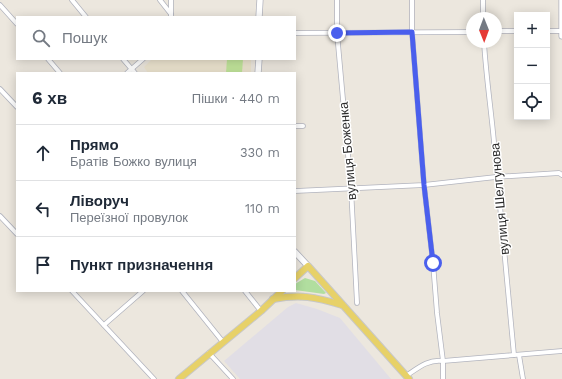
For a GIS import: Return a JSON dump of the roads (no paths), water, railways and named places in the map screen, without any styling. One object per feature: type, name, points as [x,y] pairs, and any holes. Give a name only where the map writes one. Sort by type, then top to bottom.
[{"type":"main road","points":[[296,277],[308,266],[407,378]]},
{"type":"main road","points":[[179,379],[281,292]]},
{"type":"main road","points":[[273,299],[288,296],[306,296],[323,299],[343,306]]},
{"type":"street","points":[[72,0],[85,16]]},
{"type":"street","points":[[160,0],[171,15]]},
{"type":"street","points":[[171,0],[171,15]]},
{"type":"street","points":[[259,16],[260,0]]},
{"type":"street","name":"вулиця Боженка","points":[[337,0],[337,33],[351,188],[357,303]]},
{"type":"street","points":[[412,0],[412,32],[424,185],[443,361],[443,379]]},
{"type":"street","points":[[483,0],[483,12]]},
{"type":"street","points":[[550,31],[562,33],[562,0]]},
{"type":"street","points":[[0,5],[16,23]]},
{"type":"street","points":[[502,32],[514,31]]},
{"type":"street","points":[[296,33],[466,32]]},
{"type":"street","name":"вулиця Шелгунова","points":[[484,48],[496,177],[517,355],[523,379]]},
{"type":"street","points":[[49,60],[59,72]]},
{"type":"street","points":[[124,60],[134,72]]},
{"type":"street","points":[[128,72],[142,60]]},
{"type":"street","points":[[258,72],[259,60]]},
{"type":"street","points":[[0,90],[16,106]]},
{"type":"street","points":[[296,126],[303,126]]},
{"type":"street","points":[[296,192],[424,185],[496,177],[559,173],[562,175]]},
{"type":"street","points":[[0,216],[16,233]]},
{"type":"street","points":[[296,253],[308,266]]},
{"type":"street","points":[[73,292],[154,379]]},
{"type":"street","points":[[104,325],[142,292]]},
{"type":"street","points":[[183,292],[223,342]]},
{"type":"street","points":[[246,292],[261,310]]},
{"type":"street","points":[[407,378],[426,362],[436,360],[443,361],[562,351]]},
{"type":"street","points":[[209,353],[233,379]]}]
